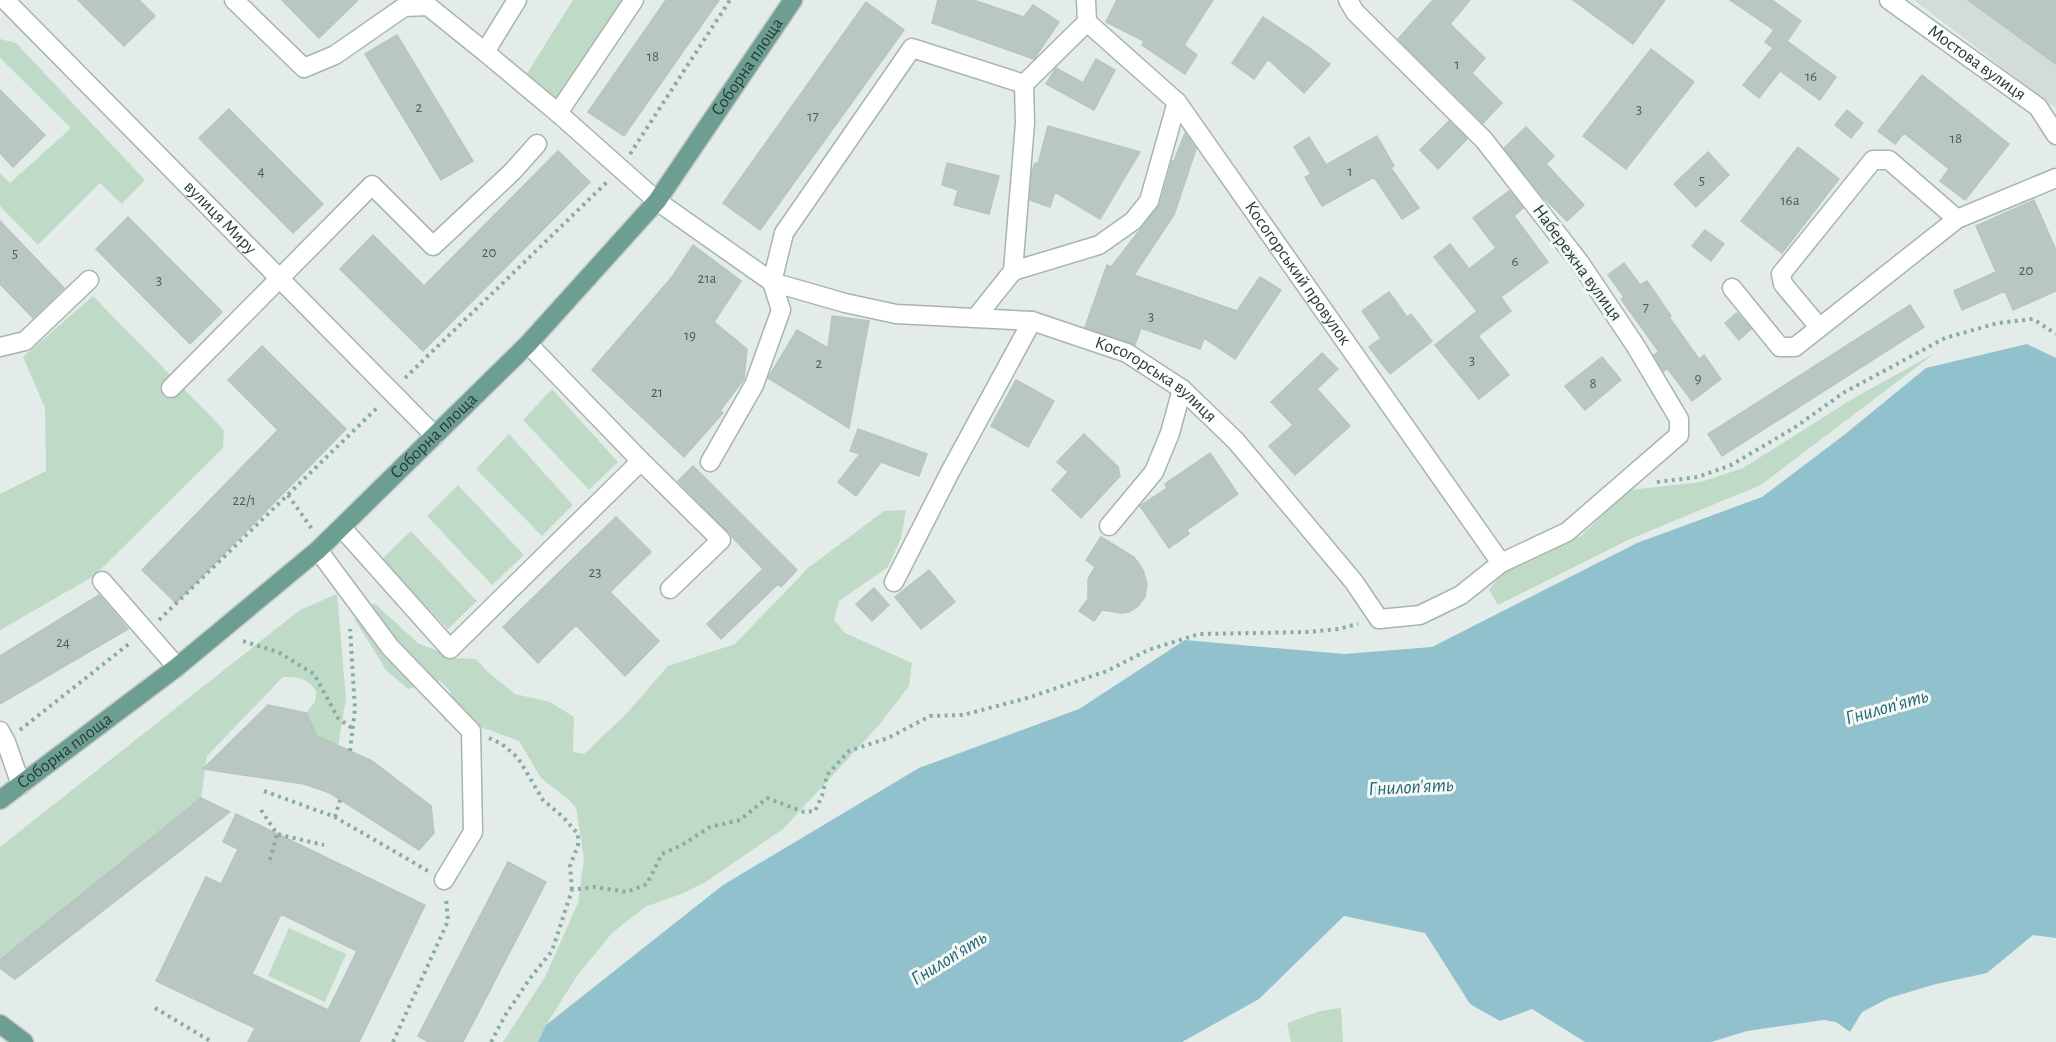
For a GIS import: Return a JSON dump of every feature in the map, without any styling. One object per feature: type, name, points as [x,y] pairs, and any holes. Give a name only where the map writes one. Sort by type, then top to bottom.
[{"type":"main road","name":"Соборна площа","points":[[0,800],[177,668],[317,542],[342,528],[528,344],[657,201],[793,0]]},
{"type":"main road","points":[[0,1024],[24,1042]]},
{"type":"street","name":"вулиця Миру","points":[[5,0],[435,436]]},
{"type":"street","name":"Косогорська вулиця","points":[[234,0],[304,68],[335,55],[404,7],[428,6],[558,113],[657,201],[772,282],[845,303],[896,314],[977,316],[1032,321],[1127,353],[1182,389],[1236,441],[1354,582],[1379,619]]},
{"type":"street","points":[[485,52],[517,0]]},
{"type":"street","points":[[558,113],[634,0]]},
{"type":"street","points":[[977,316],[1013,271],[1025,123],[1024,84],[1087,22],[1086,0]]},
{"type":"street","name":"Набережна вулиця","points":[[1348,0],[1355,12],[1484,140],[1580,263],[1635,345],[1679,419],[1679,435],[1567,532],[1501,563]]},
{"type":"street","name":"Мостова вулиця","points":[[1889,0],[2038,107],[2056,135]]},
{"type":"street","name":"Косогорський провулок","points":[[1087,22],[1178,102],[1501,563]]},
{"type":"street","points":[[710,462],[754,385],[782,310],[772,282],[784,232],[912,48],[1024,84]]},
{"type":"street","points":[[1013,271],[1099,245],[1133,221],[1149,201],[1178,102]]},
{"type":"street","points":[[171,387],[372,185],[433,246],[513,171],[537,144]]},
{"type":"street","points":[[1819,327],[1783,284],[1781,274],[1873,160],[1889,160],[1957,219]]},
{"type":"street","points":[[1732,288],[1780,347],[1795,347],[1957,219],[2056,178]]},
{"type":"street","points":[[0,347],[25,341],[89,280]]},
{"type":"street","points":[[894,582],[950,472],[1032,321]]},
{"type":"street","points":[[528,344],[721,540],[670,588]]},
{"type":"street","points":[[1108,526],[1154,472],[1170,433],[1182,389]]},
{"type":"street","points":[[342,528],[450,649],[641,461]]},
{"type":"street","points":[[317,542],[390,647],[471,731],[473,832],[444,880]]},
{"type":"street","points":[[1379,619],[1420,615],[1461,595],[1501,563]]},
{"type":"street","points":[[102,581],[177,668]]},
{"type":"street","points":[[3,737],[21,784]]},
{"type":"path","points":[[404,378],[621,169],[730,0]]},
{"type":"path","points":[[1626,481],[1643,484],[1698,477],[1731,465],[1794,428],[1843,393],[1945,338],[1998,323],[2033,319],[2056,334]]},
{"type":"path","points":[[3,737],[162,618],[383,402]]},
{"type":"path","points":[[288,495],[317,542]]},
{"type":"path","points":[[348,619],[355,709],[350,751]]},
{"type":"path","points":[[572,890],[595,887],[627,892],[646,884],[662,854],[682,845],[710,826],[740,820],[767,798],[804,812],[815,811],[822,796],[827,775],[849,751],[888,738],[930,716],[963,715],[1027,698],[1107,671],[1148,650],[1199,634],[1307,632],[1338,629],[1379,619]]},
{"type":"path","points":[[243,641],[278,652],[314,674],[338,718],[353,729]]},
{"type":"path","points":[[471,731],[502,744],[518,758],[543,800],[578,834],[578,845],[570,866],[572,890],[552,951],[531,976],[491,1042]]},
{"type":"path","points":[[264,791],[335,818],[444,880],[448,921],[393,1042]]},
{"type":"path","points":[[335,818],[340,800]]},
{"type":"path","points":[[261,810],[276,834],[270,860]]},
{"type":"path","points":[[276,834],[324,845]]},
{"type":"path","points":[[155,1008],[212,1042]]},
{"type":"shaded area","points":[[1914,0],[2056,0],[2056,108],[2024,84]]},
{"type":"green space","points":[[573,0],[623,0],[558,103],[526,75]]},
{"type":"green space","points":[[0,39],[16,43],[145,180],[122,204],[100,183],[38,245],[0,206],[0,173],[10,183],[71,128],[0,58]]},
{"type":"green space","points":[[93,296],[224,430],[223,448],[94,576],[0,630],[0,494],[46,471],[45,408],[23,357]]},
{"type":"green space","points":[[1935,353],[1761,485],[1628,540],[1498,605],[1489,590],[1504,571],[1581,536],[1629,490],[1701,482],[1743,468],[1854,398]]},
{"type":"green space","points":[[552,389],[618,462],[589,490],[523,420]]},
{"type":"green space","points":[[509,434],[573,505],[542,536],[476,469]]},
{"type":"green space","points":[[458,485],[524,555],[492,585],[427,516]]},
{"type":"green space","points":[[906,510],[901,538],[888,567],[839,601],[834,620],[845,633],[912,663],[909,686],[879,725],[783,829],[707,881],[686,892],[645,907],[612,933],[577,976],[538,1042],[503,1042],[545,977],[578,903],[584,858],[576,808],[541,778],[519,741],[487,729],[445,721],[440,711],[451,692],[440,681],[408,689],[386,670],[355,620],[374,603],[418,643],[455,658],[476,659],[515,694],[550,702],[574,717],[573,752],[584,754],[626,714],[668,666],[735,644],[808,568],[884,511]]},
{"type":"green space","points":[[411,531],[477,601],[448,629],[381,560]]},
{"type":"green space","points":[[337,594],[346,699],[338,746],[317,736],[306,713],[315,702],[316,691],[313,687],[302,679],[283,677],[207,756],[201,798],[0,960],[0,847],[300,610]]},
{"type":"green space","points":[[289,928],[346,954],[325,1002],[268,976]]},
{"type":"green space","points":[[1341,1008],[1343,1042],[1291,1042],[1287,1023],[1320,1011]]},
{"type":"water","name":"Гнилоп'ять","points":[[2027,344],[2056,358],[2056,938],[2033,935],[1987,973],[1936,984],[1889,998],[1862,1012],[1850,1032],[1836,1022],[1824,1020],[1747,1031],[1711,1042],[1585,1042],[1532,1009],[1500,1021],[1470,1004],[1425,933],[1344,916],[1259,999],[1182,1042],[538,1042],[546,1025],[723,885],[919,768],[1079,709],[1185,640],[1344,654],[1432,647],[1637,543],[1762,497],[1844,435],[1926,368]]},
{"type":"building","points":[[78,0],[139,0],[155,16],[124,46]]},
{"type":"building","points":[[282,0],[358,0],[319,38]]},
{"type":"building","points":[[666,0],[719,0],[624,136],[588,112]]},
{"type":"building","points":[[938,0],[973,0],[1024,17],[1033,5],[1059,22],[1034,59],[932,23]]},
{"type":"building","points":[[1117,0],[1213,0],[1184,45],[1197,55],[1185,74],[1142,45],[1144,41],[1106,22]]},
{"type":"building","points":[[1433,0],[1470,0],[1450,24],[1485,58],[1472,73],[1502,103],[1483,123],[1398,39]]},
{"type":"building","points":[[1573,0],[1665,0],[1633,44]]},
{"type":"building","points":[[1730,0],[1772,0],[1801,21],[1787,41],[1836,77],[1820,100],[1780,71],[1759,98],[1743,85],[1773,48],[1765,42],[1774,30]]},
{"type":"building","points":[[1968,0],[2056,0],[2056,64]]},
{"type":"building","points":[[866,2],[904,30],[760,230],[723,203]]},
{"type":"building","points":[[1263,17],[1330,64],[1304,93],[1268,59],[1254,79],[1232,63]]},
{"type":"building","points":[[397,35],[473,161],[441,180],[365,54]]},
{"type":"building","points":[[1651,49],[1694,82],[1626,169],[1583,136]]},
{"type":"building","points":[[1096,59],[1115,70],[1094,110],[1046,84],[1056,68],[1083,83]]},
{"type":"building","points":[[1922,75],[2009,144],[1965,200],[1940,181],[1949,169],[1904,133],[1895,144],[1878,131]]},
{"type":"building","points":[[0,90],[45,135],[13,167],[0,153]]},
{"type":"building","points":[[229,109],[323,204],[293,233],[199,138]]},
{"type":"building","points":[[1847,110],[1863,123],[1851,138],[1835,125]]},
{"type":"building","points":[[1449,121],[1467,139],[1438,169],[1420,150]]},
{"type":"building","points":[[1048,126],[1140,152],[1100,219],[1055,192],[1050,207],[1030,200],[1032,172],[1035,163],[1038,164]]},
{"type":"building","points":[[1526,127],[1554,156],[1546,164],[1584,205],[1567,221],[1541,195],[1504,148]]},
{"type":"building","points":[[1185,133],[1196,149],[1174,215],[1134,275],[1237,311],[1260,277],[1281,290],[1235,359],[1204,338],[1200,349],[1141,328],[1135,345],[1085,327],[1107,265],[1111,267],[1160,204],[1172,161],[1174,161]]},
{"type":"building","points":[[1377,136],[1394,166],[1391,168],[1419,208],[1402,219],[1374,177],[1322,206],[1305,177],[1311,174],[1294,147],[1309,137],[1326,165]]},
{"type":"building","points":[[1798,147],[1839,179],[1782,253],[1741,221]]},
{"type":"building","points":[[558,151],[590,182],[423,351],[340,269],[373,235],[424,286]]},
{"type":"building","points":[[1708,152],[1729,175],[1696,207],[1674,184]]},
{"type":"building","points":[[947,163],[999,176],[989,214],[954,205],[958,190],[942,185]]},
{"type":"building","points":[[1509,191],[1523,208],[1514,216],[1548,262],[1501,297],[1511,311],[1478,336],[1509,375],[1479,399],[1435,345],[1477,311],[1434,257],[1450,244],[1469,269],[1496,248],[1473,218]]},
{"type":"building","points":[[2034,200],[2056,250],[2056,291],[2013,310],[2005,291],[1962,310],[1954,291],[1996,272],[1976,226]]},
{"type":"building","points":[[128,217],[222,312],[190,344],[96,249]]},
{"type":"building","points":[[0,221],[64,288],[33,318],[0,284]]},
{"type":"building","points":[[1705,230],[1724,244],[1711,261],[1692,246]]},
{"type":"building","points":[[693,245],[741,281],[714,322],[747,349],[744,379],[720,411],[723,413],[684,457],[592,370],[672,277]]},
{"type":"building","points":[[1624,263],[1640,285],[1647,281],[1699,359],[1704,355],[1721,379],[1692,401],[1667,368],[1664,371],[1661,367],[1654,355],[1659,352],[1621,299],[1624,297],[1608,275]]},
{"type":"building","points":[[1389,292],[1407,317],[1411,314],[1432,341],[1390,374],[1369,347],[1381,338],[1362,311]]},
{"type":"building","points":[[1910,305],[1924,327],[1722,456],[1708,434]]},
{"type":"building","points":[[1737,313],[1751,329],[1739,340],[1725,323]]},
{"type":"building","points":[[832,316],[869,321],[849,428],[768,378],[797,330],[828,348]]},
{"type":"building","points":[[262,346],[346,429],[176,603],[142,570],[278,430],[228,380]]},
{"type":"building","points":[[1322,353],[1338,369],[1317,389],[1350,426],[1295,475],[1269,446],[1293,425],[1271,402]]},
{"type":"building","points":[[1602,357],[1621,380],[1585,410],[1565,386]]},
{"type":"building","points":[[1016,380],[1054,401],[1028,447],[991,426]]},
{"type":"building","points":[[858,429],[927,454],[919,476],[881,462],[856,496],[838,482],[860,454],[850,451]]},
{"type":"building","points":[[1084,434],[1118,467],[1120,476],[1081,518],[1052,490],[1068,472],[1057,462]]},
{"type":"building","points":[[1210,453],[1238,494],[1187,530],[1189,534],[1169,548],[1140,506],[1167,488],[1165,484]]},
{"type":"building","points":[[693,466],[797,570],[781,587],[778,584],[721,639],[707,624],[763,569],[678,481]]},
{"type":"building","points":[[616,517],[651,552],[610,592],[659,641],[625,676],[576,625],[538,663],[503,627]]},
{"type":"building","points":[[1101,537],[1134,557],[1143,570],[1147,584],[1145,597],[1138,606],[1129,612],[1121,613],[1102,610],[1094,621],[1079,611],[1088,599],[1088,579],[1095,567],[1086,560]]},
{"type":"building","points":[[929,570],[955,602],[921,629],[895,597]]},
{"type":"building","points":[[874,588],[889,605],[872,621],[856,604]]},
{"type":"building","points":[[99,595],[128,629],[0,704],[0,656]]},
{"type":"building","points":[[268,705],[306,713],[317,736],[372,761],[431,806],[434,833],[419,850],[330,793],[304,784],[203,769]]},
{"type":"building","points":[[201,798],[230,812],[15,979],[0,968],[0,960]]},
{"type":"building","points":[[236,814],[425,905],[359,1042],[248,1042],[255,1028],[156,981],[206,877],[221,884],[238,849],[223,842]],"holes":[[[281,914],[357,951],[328,1010],[252,974]]]},
{"type":"building","points":[[508,862],[546,882],[463,1042],[429,1042],[418,1036]]}]
